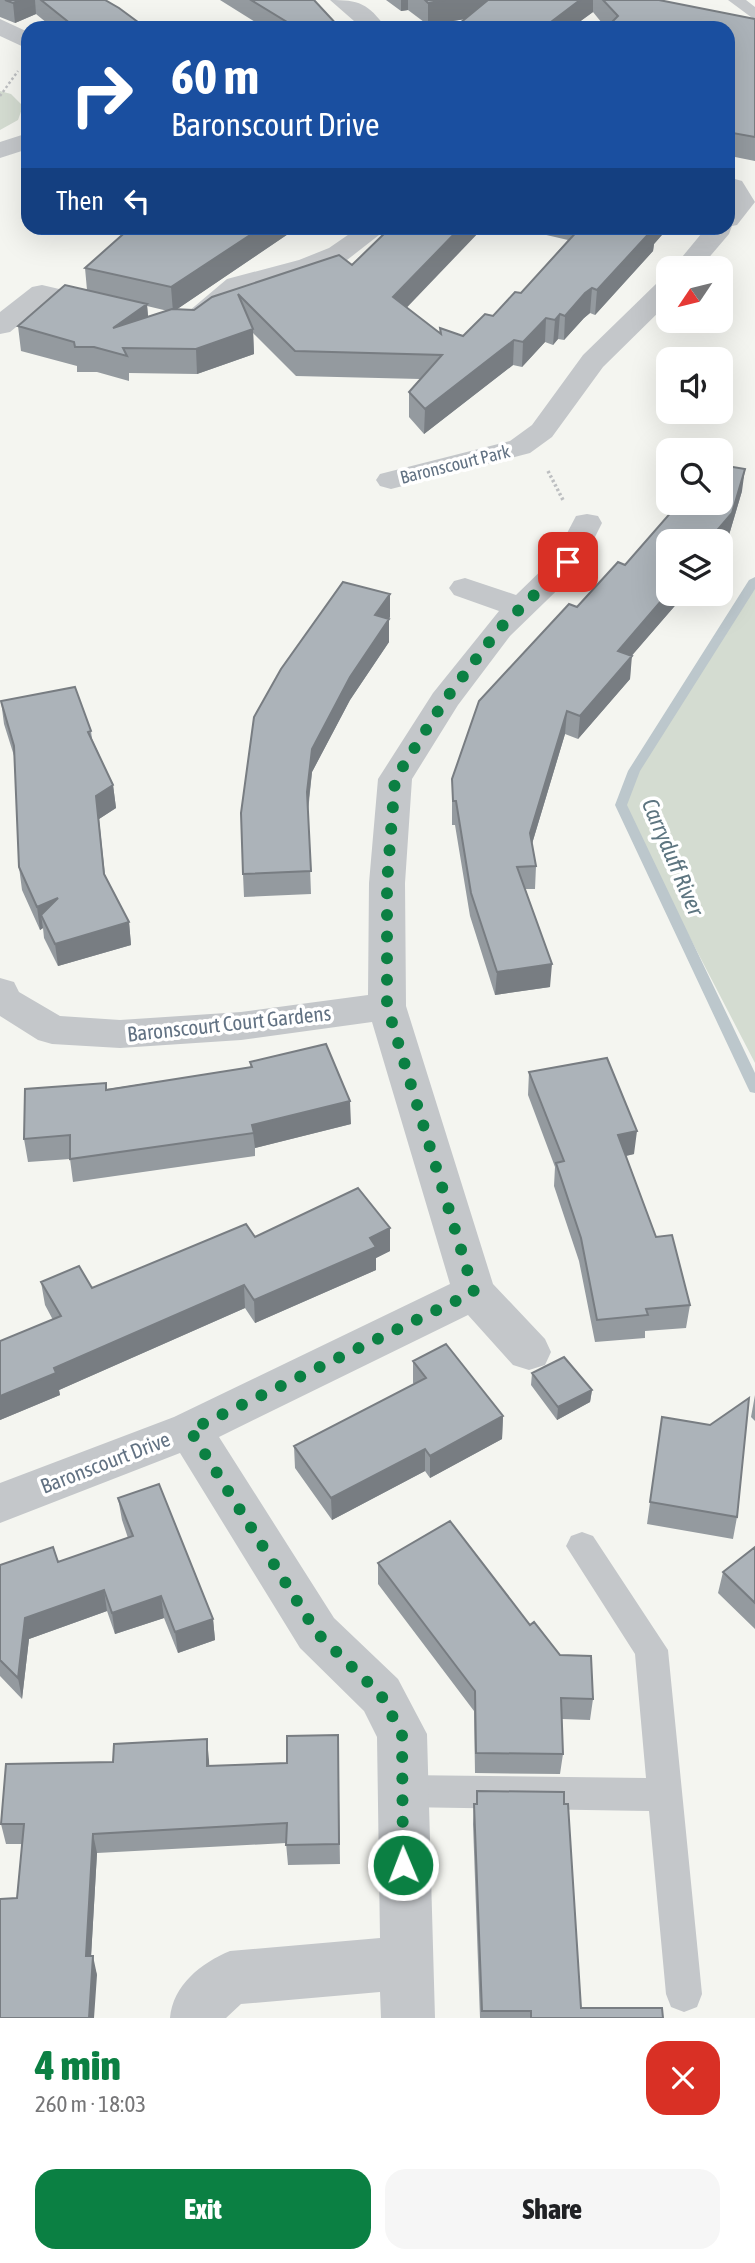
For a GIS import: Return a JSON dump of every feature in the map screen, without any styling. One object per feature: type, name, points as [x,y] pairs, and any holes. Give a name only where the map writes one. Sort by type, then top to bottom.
[{"type":"street","points":[[341,0],[369,21]]},
{"type":"street","points":[[0,26],[21,40]]},
{"type":"street","points":[[0,54],[21,46]]},
{"type":"street","points":[[0,151],[21,143]]},
{"type":"street","points":[[735,190],[742,202],[735,210]]},
{"type":"street","points":[[0,326],[43,293],[184,326],[237,285],[308,267],[338,254],[365,235]]},
{"type":"street","points":[[696,256],[714,235]]},
{"type":"street","name":"Baronscourt Park","points":[[391,480],[532,455],[542,431],[593,361],[656,300]]},
{"type":"street","points":[[529,1352],[474,1292],[387,1006],[387,883],[395,779],[445,700],[519,607],[568,562],[587,523]]},
{"type":"street","points":[[465,588],[519,607]]},
{"type":"street","name":"Baronscourt Court Gardens","points":[[0,992],[4,1000],[52,1030],[120,1034],[241,1026],[387,1006]]},
{"type":"street","name":"Baronscourt Drive","points":[[0,1503],[190,1430],[474,1292]]},
{"type":"street","points":[[190,1430],[317,1633],[381,1695],[402,1734],[408,2018]]},
{"type":"street","points":[[197,2018],[198,2007],[230,1978],[405,1963]]},
{"type":"lane","points":[[736,0],[755,15]]},
{"type":"lane","points":[[582,1546],[651,1650],[684,1994]]},
{"type":"lane","points":[[402,1791],[665,1796]]},
{"type":"shaded area","points":[[0,91],[11,94],[21,104],[21,112],[18,120],[0,130]]},
{"type":"shaded area","points":[[755,580],[755,1063],[621,805],[634,771]]},
{"type":"building","points":[[41,0],[105,0],[137,21],[67,21]]},
{"type":"building","points":[[251,0],[314,0],[334,21],[286,21]]},
{"type":"building","points":[[488,0],[580,0],[552,21],[462,21]]},
{"type":"building","points":[[603,0],[659,0],[755,19],[755,137],[735,133],[735,21],[613,21],[618,16]]},
{"type":"building","points":[[122,235],[250,235],[171,287],[85,268]]},
{"type":"building","points":[[383,235],[453,235],[393,297],[441,334],[440,328],[463,336],[485,314],[493,316],[515,292],[521,293],[574,235],[648,235],[597,290],[592,288],[585,293],[565,316],[560,314],[555,320],[546,318],[523,342],[514,340],[425,409],[409,392],[442,355],[295,351],[238,294],[253,329],[196,349],[123,348],[127,356],[94,347],[75,347],[74,342],[18,326],[65,285],[147,304],[113,328],[172,309],[194,310],[212,297],[339,255],[352,265]]},
{"type":"building","points":[[733,467],[745,469],[733,510]]},
{"type":"building","points":[[669,515],[730,515],[718,529],[656,529]]},
{"type":"building","points":[[656,529],[657,606],[618,651],[632,656],[580,716],[567,711],[530,833],[536,866],[517,867],[552,964],[497,972],[471,893],[456,801],[453,801],[452,779],[479,701],[569,604],[577,607],[618,562],[625,565]]},
{"type":"building","points":[[343,582],[390,594],[375,615],[389,619],[350,677],[312,749],[307,792],[311,871],[243,874],[241,813],[254,717],[281,669]]},
{"type":"building","points":[[75,687],[91,731],[88,732],[113,785],[96,796],[104,874],[129,922],[55,944],[41,915],[58,898],[37,907],[19,867],[14,746],[1,701]]},
{"type":"building","points":[[326,1044],[350,1101],[252,1125],[254,1133],[70,1159],[70,1135],[24,1139],[25,1089],[106,1083],[106,1090],[252,1067],[250,1062]]},
{"type":"building","points":[[607,1058],[637,1131],[618,1135],[656,1237],[672,1235],[690,1305],[646,1309],[648,1315],[597,1320],[581,1238],[556,1163],[564,1161],[529,1072]]},
{"type":"building","points":[[358,1188],[390,1228],[370,1238],[376,1247],[254,1300],[244,1285],[54,1368],[56,1373],[0,1396],[0,1341],[61,1316],[41,1282],[79,1266],[92,1288],[246,1224],[255,1237]]},
{"type":"building","points":[[446,1344],[503,1416],[430,1456],[425,1449],[331,1498],[294,1446],[426,1378],[413,1361]]},
{"type":"building","points":[[564,1357],[592,1390],[558,1407],[532,1373]]},
{"type":"building","points":[[749,1398],[737,1517],[650,1502],[662,1417],[710,1425]]},
{"type":"building","points":[[159,1484],[213,1619],[175,1632],[161,1596],[112,1613],[104,1590],[25,1618],[18,1678],[0,1660],[0,1565],[53,1547],[58,1562],[133,1536],[118,1498]]},
{"type":"building","points":[[450,1521],[530,1625],[534,1622],[560,1655],[591,1656],[593,1699],[561,1698],[563,1754],[476,1753],[475,1691],[378,1563]]},
{"type":"building","points":[[755,1547],[755,1603],[723,1572]]},
{"type":"building","points":[[338,1735],[339,1844],[286,1845],[287,1823],[93,1834],[86,1956],[93,1956],[89,2018],[0,2018],[0,1899],[17,1898],[24,1824],[1,1824],[6,1764],[113,1762],[114,1744],[207,1739],[207,1766],[287,1763],[287,1736]]},
{"type":"building","points":[[477,1791],[564,1792],[564,1804],[568,1804],[581,2008],[662,2008],[663,2018],[531,2018],[531,2011],[482,2011],[474,1804],[477,1804]]},
{"type":"waterway","name":"Carryduff River","points":[[755,580],[634,771],[621,805],[755,1088]]},
{"type":"route","points":[[403,1865],[402,1734],[381,1695],[317,1633],[190,1430],[474,1292],[387,1006],[387,883],[395,779],[445,700],[499,629],[517,608],[568,562]]}]
